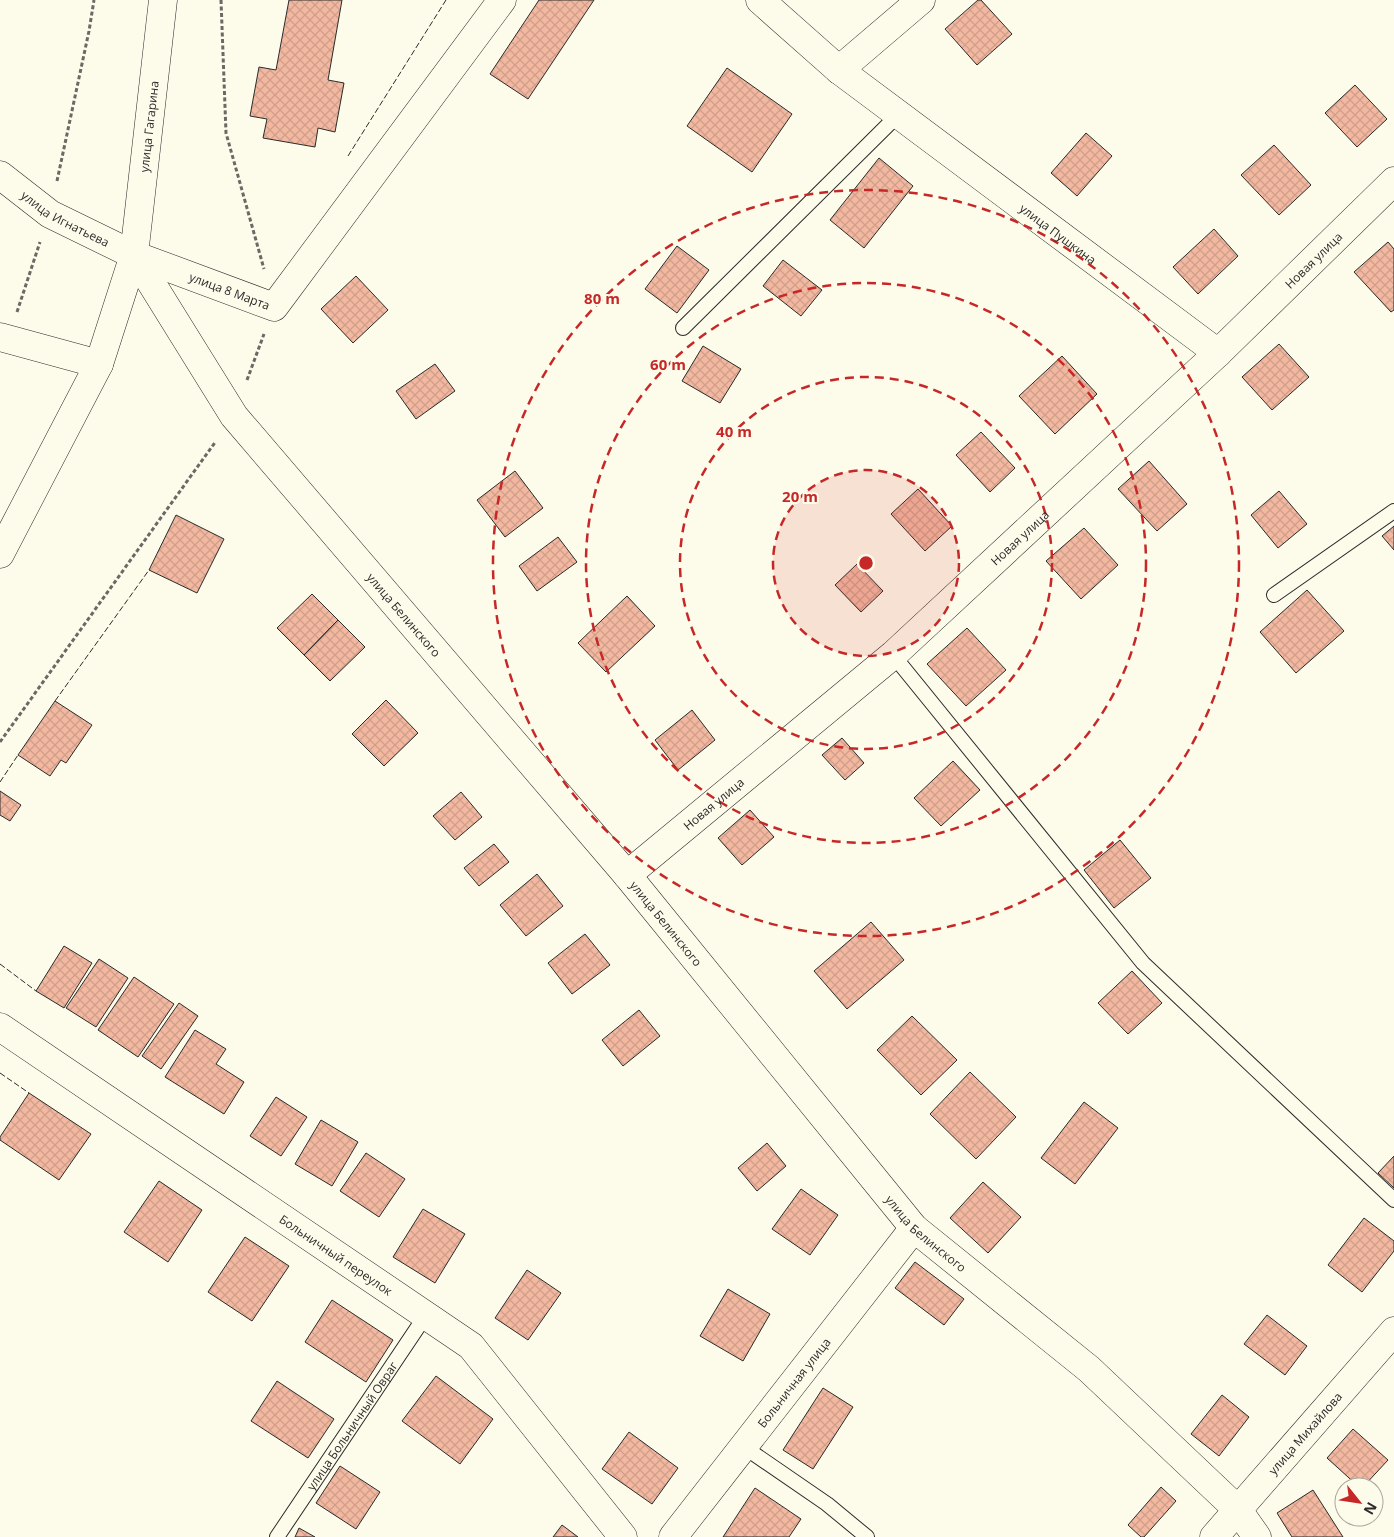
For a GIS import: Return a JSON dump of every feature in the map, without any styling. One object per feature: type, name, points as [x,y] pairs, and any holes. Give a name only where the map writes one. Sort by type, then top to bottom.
[{"type":"street","name":"улица Гагарина","points":[[134,255],[163,0]]},
{"type":"street","name":"улица 8 Марта","points":[[134,255],[274,307],[502,0]]},
{"type":"street","name":"улица Пушкина","points":[[760,0],[839,70],[1218,353]]},
{"type":"street","points":[[839,70],[921,0]]},
{"type":"street","name":"улица Игнатьева","points":[[0,174],[50,214],[134,255]]},
{"type":"street","name":"Новая улица","points":[[627,875],[893,654],[1390,191]]},
{"type":"street","points":[[0,554],[99,364],[134,255]]},
{"type":"street","name":"улица Белинского","points":[[134,255],[234,416],[627,875],[914,1228],[1089,1369],[1238,1510],[1257,1537]]},
{"type":"street","points":[[0,337],[99,364]]},
{"type":"street","name":"Больничный переулок","points":[[0,1027],[471,1346],[623,1537]]},
{"type":"street","name":"Больничная улица","points":[[673,1537],[914,1228]]},
{"type":"street","name":"улица Михайлова","points":[[1214,1537],[1394,1331]]},
{"type":"lane","points":[[683,328],[899,114]]},
{"type":"lane","points":[[1274,595],[1394,511]]},
{"type":"lane","points":[[893,654],[1143,963],[1394,1200]]},
{"type":"lane","name":"улица Больничный Овраг","points":[[277,1537],[426,1315]]},
{"type":"lane","points":[[744,1447],[827,1504],[867,1537]]},
{"type":"building","points":[[289,0],[342,0],[328,80],[344,83],[335,132],[318,128],[315,147],[263,138],[267,119],[250,116],[259,67],[276,70]]},
{"type":"building","points":[[539,0],[594,0],[528,99],[490,74]]},
{"type":"building","points":[[978,0],[981,0],[1012,34],[977,65],[945,29]]},
{"type":"building","points":[[727,68],[792,114],[752,172],[687,126]]},
{"type":"building","points":[[1355,85],[1387,119],[1357,147],[1325,113]]},
{"type":"building","points":[[1086,133],[1112,156],[1077,196],[1051,173]]},
{"type":"building","points":[[1274,145],[1311,185],[1279,215],[1241,175]]},
{"type":"building","points":[[879,158],[913,186],[864,248],[830,220]]},
{"type":"building","points":[[1214,229],[1238,256],[1198,294],[1173,267]]},
{"type":"building","points":[[1388,242],[1394,249],[1394,310],[1391,312],[1354,272]]},
{"type":"building","points":[[677,246],[709,270],[677,313],[645,289]]},
{"type":"building","points":[[783,260],[822,290],[801,316],[763,286]]},
{"type":"building","points":[[356,276],[388,310],[353,343],[321,309]]},
{"type":"building","points":[[1279,344],[1309,377],[1272,410],[1242,377]]},
{"type":"building","points":[[703,346],[741,369],[720,403],[682,381]]},
{"type":"building","points":[[1062,356],[1097,394],[1055,434],[1019,396]]},
{"type":"building","points":[[435,364],[455,391],[416,419],[396,391]]},
{"type":"building","points":[[981,432],[1015,468],[990,492],[956,455]]},
{"type":"building","points":[[1149,461],[1187,504],[1157,531],[1118,489]]},
{"type":"building","points":[[515,471],[543,508],[505,537],[477,500]]},
{"type":"building","points":[[918,489],[952,526],[925,551],[891,514]]},
{"type":"building","points":[[1279,491],[1307,524],[1278,548],[1251,515]]},
{"type":"building","points":[[176,515],[224,539],[197,593],[149,570]]},
{"type":"building","points":[[1394,526],[1394,550],[1382,536]]},
{"type":"building","points":[[1084,528],[1118,565],[1081,599],[1046,561]]},
{"type":"building","points":[[558,537],[577,562],[537,591],[519,566]]},
{"type":"building","points":[[857,564],[883,591],[861,612],[835,585]]},
{"type":"building","points":[[1307,590],[1344,631],[1296,673],[1260,632]]},
{"type":"building","points":[[312,594],[338,620],[304,655],[277,628]]},
{"type":"building","points":[[627,596],[655,626],[606,672],[578,643]]},
{"type":"building","points":[[338,620],[365,647],[330,681],[304,655]]},
{"type":"building","points":[[967,628],[1006,670],[966,706],[927,664]]},
{"type":"building","points":[[386,700],[418,733],[384,766],[352,734]]},
{"type":"building","points":[[55,701],[92,725],[66,763],[61,760],[50,776],[18,755]]},
{"type":"building","points":[[692,710],[715,740],[678,770],[655,740]]},
{"type":"building","points":[[842,738],[864,763],[845,780],[822,755]]},
{"type":"building","points":[[953,761],[980,790],[941,826],[914,798]]},
{"type":"building","points":[[0,791],[21,805],[10,821],[0,815]]},
{"type":"building","points":[[461,792],[482,817],[455,840],[433,816]]},
{"type":"building","points":[[750,810],[774,837],[742,865],[718,838]]},
{"type":"building","points":[[1120,840],[1151,878],[1114,908],[1084,870]]},
{"type":"building","points":[[494,844],[509,862],[479,886],[464,868]]},
{"type":"building","points":[[537,874],[563,906],[526,936],[500,905]]},
{"type":"building","points":[[871,922],[904,960],[847,1009],[814,971]]},
{"type":"building","points":[[585,934],[610,965],[572,994],[548,963]]},
{"type":"building","points":[[64,946],[92,963],[64,1008],[36,991]]},
{"type":"building","points":[[99,959],[128,978],[96,1027],[66,1008]]},
{"type":"building","points":[[1132,971],[1162,1003],[1128,1034],[1098,1003]]},
{"type":"building","points":[[134,977],[174,1004],[138,1057],[98,1030]]},
{"type":"building","points":[[179,1003],[198,1016],[161,1069],[142,1056]]},
{"type":"building","points":[[639,1010],[660,1036],[623,1066],[602,1040]]},
{"type":"building","points":[[912,1016],[957,1060],[921,1095],[877,1050]]},
{"type":"building","points":[[195,1030],[226,1049],[216,1064],[244,1082],[224,1114],[165,1077]]},
{"type":"building","points":[[970,1072],[1016,1117],[976,1159],[930,1114]]},
{"type":"building","points":[[29,1093],[91,1134],[59,1180],[0,1140],[0,1137]]},
{"type":"building","points":[[276,1097],[307,1117],[281,1156],[250,1136]]},
{"type":"building","points":[[1084,1102],[1118,1128],[1075,1184],[1041,1158]]},
{"type":"building","points":[[321,1120],[358,1142],[332,1186],[295,1164]]},
{"type":"building","points":[[767,1143],[786,1166],[757,1191],[738,1168]]},
{"type":"building","points":[[366,1153],[405,1179],[379,1217],[340,1191]]},
{"type":"building","points":[[1394,1156],[1394,1188],[1378,1173]]},
{"type":"building","points":[[159,1181],[202,1210],[168,1262],[124,1232]]},
{"type":"building","points":[[983,1182],[1021,1217],[988,1253],[950,1218]]},
{"type":"building","points":[[801,1189],[838,1215],[810,1255],[772,1229]]},
{"type":"building","points":[[423,1209],[465,1234],[435,1283],[393,1257]]},
{"type":"building","points":[[1364,1218],[1394,1241],[1394,1251],[1362,1292],[1328,1265]]},
{"type":"building","points":[[245,1237],[289,1266],[252,1321],[208,1292]]},
{"type":"building","points":[[915,1262],[964,1299],[944,1325],[895,1288]]},
{"type":"building","points":[[527,1270],[561,1293],[528,1340],[495,1318]]},
{"type":"building","points":[[728,1289],[770,1314],[743,1361],[700,1336]]},
{"type":"building","points":[[332,1300],[393,1340],[366,1382],[305,1342]]},
{"type":"building","points":[[1267,1315],[1307,1346],[1285,1375],[1244,1344]]},
{"type":"building","points":[[436,1376],[493,1419],[460,1464],[402,1421]]},
{"type":"building","points":[[277,1381],[334,1419],[308,1458],[251,1421]]},
{"type":"building","points":[[823,1388],[853,1407],[813,1469],[783,1450]]},
{"type":"building","points":[[1222,1395],[1249,1417],[1219,1456],[1191,1434]]},
{"type":"building","points":[[1353,1429],[1388,1460],[1372,1477],[1348,1477],[1327,1458]]},
{"type":"building","points":[[629,1432],[678,1468],[652,1504],[602,1469]]},
{"type":"building","points":[[340,1466],[380,1492],[356,1529],[316,1503]]},
{"type":"building","points":[[1161,1487],[1176,1501],[1144,1537],[1141,1537],[1128,1525]]},
{"type":"building","points":[[755,1488],[801,1519],[789,1537],[723,1537]]},
{"type":"building","points":[[1313,1490],[1334,1523],[1334,1527],[1337,1527],[1343,1537],[1292,1537],[1277,1513]]},
{"type":"building","points":[[562,1525],[578,1537],[553,1537]]},
{"type":"building","points":[[299,1528],[315,1537],[295,1537]]},
{"type":"fence","points":[[348,156],[446,0]]},
{"type":"fence","points":[[55,701],[149,570]]},
{"type":"fence","points":[[0,782],[18,755]]},
{"type":"fence","points":[[0,964],[36,991]]},
{"type":"fence","points":[[0,1073],[29,1093]]}]
